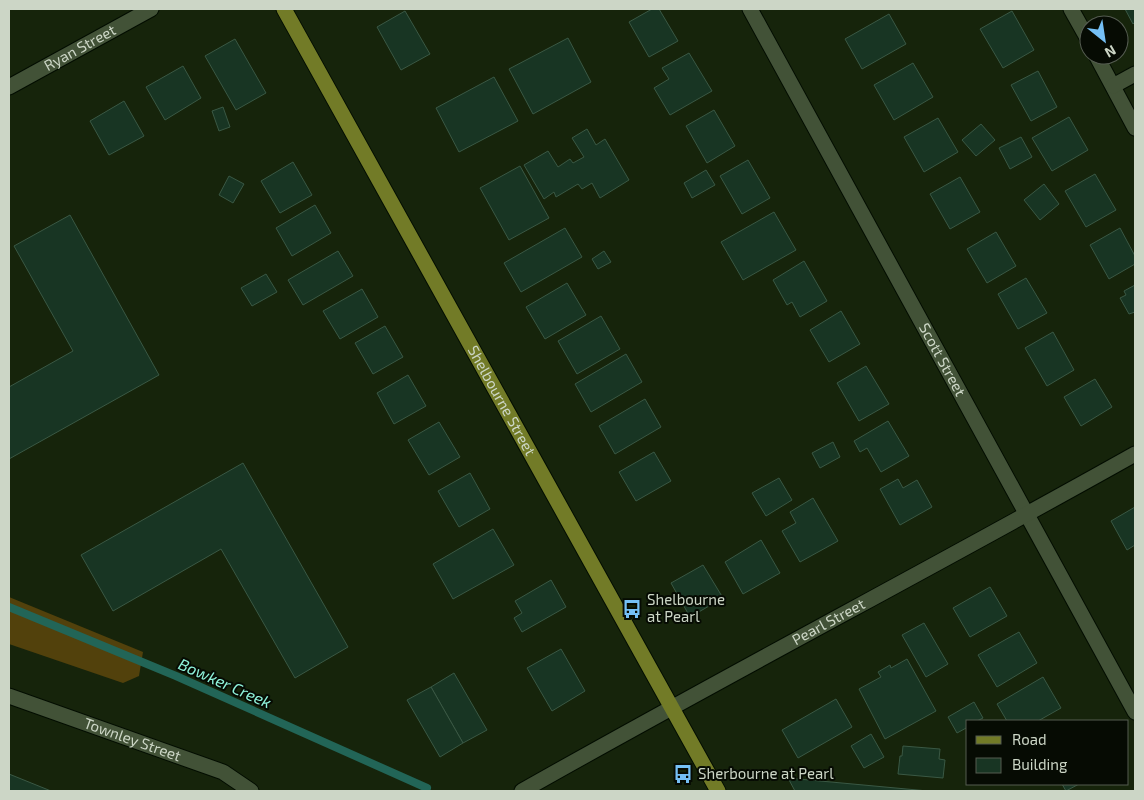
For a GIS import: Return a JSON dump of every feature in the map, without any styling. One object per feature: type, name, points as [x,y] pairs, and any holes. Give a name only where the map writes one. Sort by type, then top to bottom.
[{"type":"main road","name":"Shelbourne Street","points":[[284,9],[718,791]]},
{"type":"street","name":"Ryan Street","points":[[9,87],[151,9]]},
{"type":"street","name":"Scott Street","points":[[750,9],[1135,712]]},
{"type":"street","points":[[1071,9],[1079,23]]},
{"type":"street","points":[[1101,65],[1135,128]]},
{"type":"street","points":[[1113,86],[1135,74]]},
{"type":"street","name":"Pearl Street","points":[[522,791],[1135,454]]},
{"type":"street","name":"Townley Street","points":[[9,696],[223,772],[251,791]]},
{"type":"shaded area","points":[[9,597],[143,652],[139,676],[123,683],[9,644]]},
{"type":"building","points":[[652,9],[659,9],[678,41],[649,57],[629,22]]},
{"type":"building","points":[[1125,9],[1135,9],[1135,22],[1133,24],[1129,15]]},
{"type":"building","points":[[405,11],[430,54],[401,70],[377,27]]},
{"type":"building","points":[[1012,11],[1034,50],[1003,68],[980,29]]},
{"type":"building","points":[[889,14],[906,44],[862,69],[845,39]]},
{"type":"building","points":[[568,38],[591,82],[533,114],[509,69]]},
{"type":"building","points":[[235,39],[266,93],[236,110],[205,56]]},
{"type":"building","points":[[689,53],[712,91],[670,115],[654,88],[669,79],[662,68]]},
{"type":"building","points":[[913,63],[933,97],[894,120],[874,85]]},
{"type":"building","points":[[183,66],[201,98],[165,120],[146,87]]},
{"type":"building","points":[[1038,71],[1057,107],[1031,121],[1011,85]]},
{"type":"building","points":[[494,77],[518,121],[459,152],[436,108]]},
{"type":"building","points":[[124,101],[144,136],[109,155],[90,121]]},
{"type":"building","points":[[223,107],[230,127],[219,131],[212,111]]},
{"type":"building","points":[[714,110],[735,146],[707,163],[686,126]]},
{"type":"building","points":[[1069,117],[1088,150],[1052,171],[1032,138]]},
{"type":"building","points":[[938,118],[958,152],[924,172],[904,137]]},
{"type":"building","points":[[981,124],[995,140],[976,156],[962,140]]},
{"type":"building","points":[[587,129],[596,145],[605,139],[629,180],[600,198],[592,183],[582,189],[578,184],[556,197],[554,192],[544,199],[524,165],[548,151],[558,167],[570,159],[573,163],[584,157],[572,138]]},
{"type":"building","points":[[1021,137],[1032,157],[1010,169],[999,148]]},
{"type":"building","points":[[748,160],[770,198],[742,214],[720,176]]},
{"type":"building","points":[[293,162],[312,195],[280,213],[261,181]]},
{"type":"building","points":[[520,166],[549,218],[509,240],[480,188]]},
{"type":"building","points":[[706,170],[715,185],[692,198],[684,183]]},
{"type":"building","points":[[1095,174],[1116,210],[1086,227],[1065,191]]},
{"type":"building","points":[[229,176],[244,184],[233,203],[219,195]]},
{"type":"building","points":[[960,177],[980,212],[950,229],[930,194]]},
{"type":"building","points":[[1044,184],[1059,204],[1040,220],[1024,200]]},
{"type":"building","points":[[315,205],[331,233],[292,256],[276,228]]},
{"type":"building","points":[[774,212],[796,250],[743,280],[721,242]]},
{"type":"building","points":[[70,215],[159,375],[9,459],[9,387],[73,351],[14,246]]},
{"type":"building","points":[[565,228],[582,257],[521,292],[504,263]]},
{"type":"building","points":[[1120,228],[1135,256],[1135,264],[1109,279],[1090,245]]},
{"type":"building","points":[[996,232],[1016,266],[987,283],[967,249]]},
{"type":"building","points":[[338,251],[353,276],[303,305],[288,280]]},
{"type":"building","points":[[604,251],[611,262],[598,269],[592,259]]},
{"type":"building","points":[[804,261],[827,301],[800,317],[792,302],[787,305],[773,280]]},
{"type":"building","points":[[266,274],[277,292],[252,306],[241,288]]},
{"type":"building","points":[[1026,278],[1047,313],[1018,329],[998,294]]},
{"type":"building","points":[[567,283],[586,315],[545,339],[526,307]]},
{"type":"building","points":[[1135,285],[1135,312],[1129,314],[1120,298],[1126,295],[1124,291]]},
{"type":"building","points":[[362,289],[378,317],[340,339],[323,311]]},
{"type":"building","points":[[841,311],[860,344],[829,362],[810,330]]},
{"type":"building","points":[[601,316],[620,349],[577,374],[558,341]]},
{"type":"building","points":[[385,326],[403,357],[373,374],[355,343]]},
{"type":"building","points":[[1053,332],[1074,370],[1047,386],[1025,348]]},
{"type":"building","points":[[626,354],[642,382],[591,412],[575,384]]},
{"type":"building","points":[[866,366],[889,404],[859,421],[837,383]]},
{"type":"building","points":[[408,375],[426,406],[394,424],[377,393]]},
{"type":"building","points":[[1095,379],[1112,407],[1081,426],[1064,397]]},
{"type":"building","points":[[645,399],[661,427],[615,454],[599,426]]},
{"type":"building","points":[[888,421],[909,456],[881,472],[867,448],[860,452],[854,441]]},
{"type":"building","points":[[439,422],[460,457],[429,475],[408,440]]},
{"type":"building","points":[[833,442],[840,457],[820,468],[812,453]]},
{"type":"building","points":[[654,452],[671,481],[636,501],[619,472]]},
{"type":"building","points":[[243,463],[348,647],[295,678],[221,549],[113,611],[81,555]]},
{"type":"building","points":[[470,473],[490,509],[459,527],[438,491]]},
{"type":"building","points":[[779,478],[792,500],[766,516],[752,493]]},
{"type":"building","points":[[898,479],[903,488],[917,480],[932,507],[900,525],[880,489]]},
{"type":"building","points":[[813,498],[838,541],[800,562],[782,531],[796,523],[790,512]]},
{"type":"building","points":[[1135,507],[1135,545],[1127,550],[1111,521]]},
{"type":"building","points":[[493,529],[514,565],[453,599],[433,564]]},
{"type":"building","points":[[761,540],[780,573],[743,594],[725,562]]},
{"type":"building","points":[[703,565],[723,598],[690,617],[671,583]]},
{"type":"building","points":[[551,580],[566,607],[522,632],[514,618],[522,613],[515,601]]},
{"type":"building","points":[[990,587],[1007,616],[970,637],[953,608]]},
{"type":"building","points":[[924,623],[948,664],[926,677],[902,635]]},
{"type":"building","points":[[1019,632],[1037,663],[997,687],[978,655]]},
{"type":"building","points":[[561,649],[585,691],[552,711],[527,668]]},
{"type":"building","points":[[907,659],[936,711],[885,739],[859,689],[881,677],[878,672],[890,665],[891,668]]},
{"type":"building","points":[[454,673],[487,730],[463,743],[431,687]]},
{"type":"building","points":[[1043,677],[1061,708],[1040,720],[1006,720],[997,704]]},
{"type":"building","points":[[431,687],[463,743],[440,757],[407,700]]},
{"type":"building","points":[[836,699],[852,727],[798,758],[782,730]]},
{"type":"building","points":[[974,702],[983,718],[979,720],[966,720],[966,728],[957,733],[948,717]]},
{"type":"building","points":[[871,734],[884,757],[864,768],[851,746]]},
{"type":"building","points":[[903,746],[940,749],[939,759],[945,760],[943,778],[898,774]]},
{"type":"building","points":[[9,774],[51,791],[9,791]]},
{"type":"building","points":[[788,778],[928,791],[795,791]]},
{"type":"building","points":[[1063,785],[1077,785],[1066,791]]},
{"type":"waterway","name":"Bowker Creek","points":[[9,607],[176,676],[427,788]]},
{"type":"place","name":"Shelbourne at Pearl","points":[[632,609]]},
{"type":"place","name":"Sherbourne at Pearl","points":[[683,774]]}]
